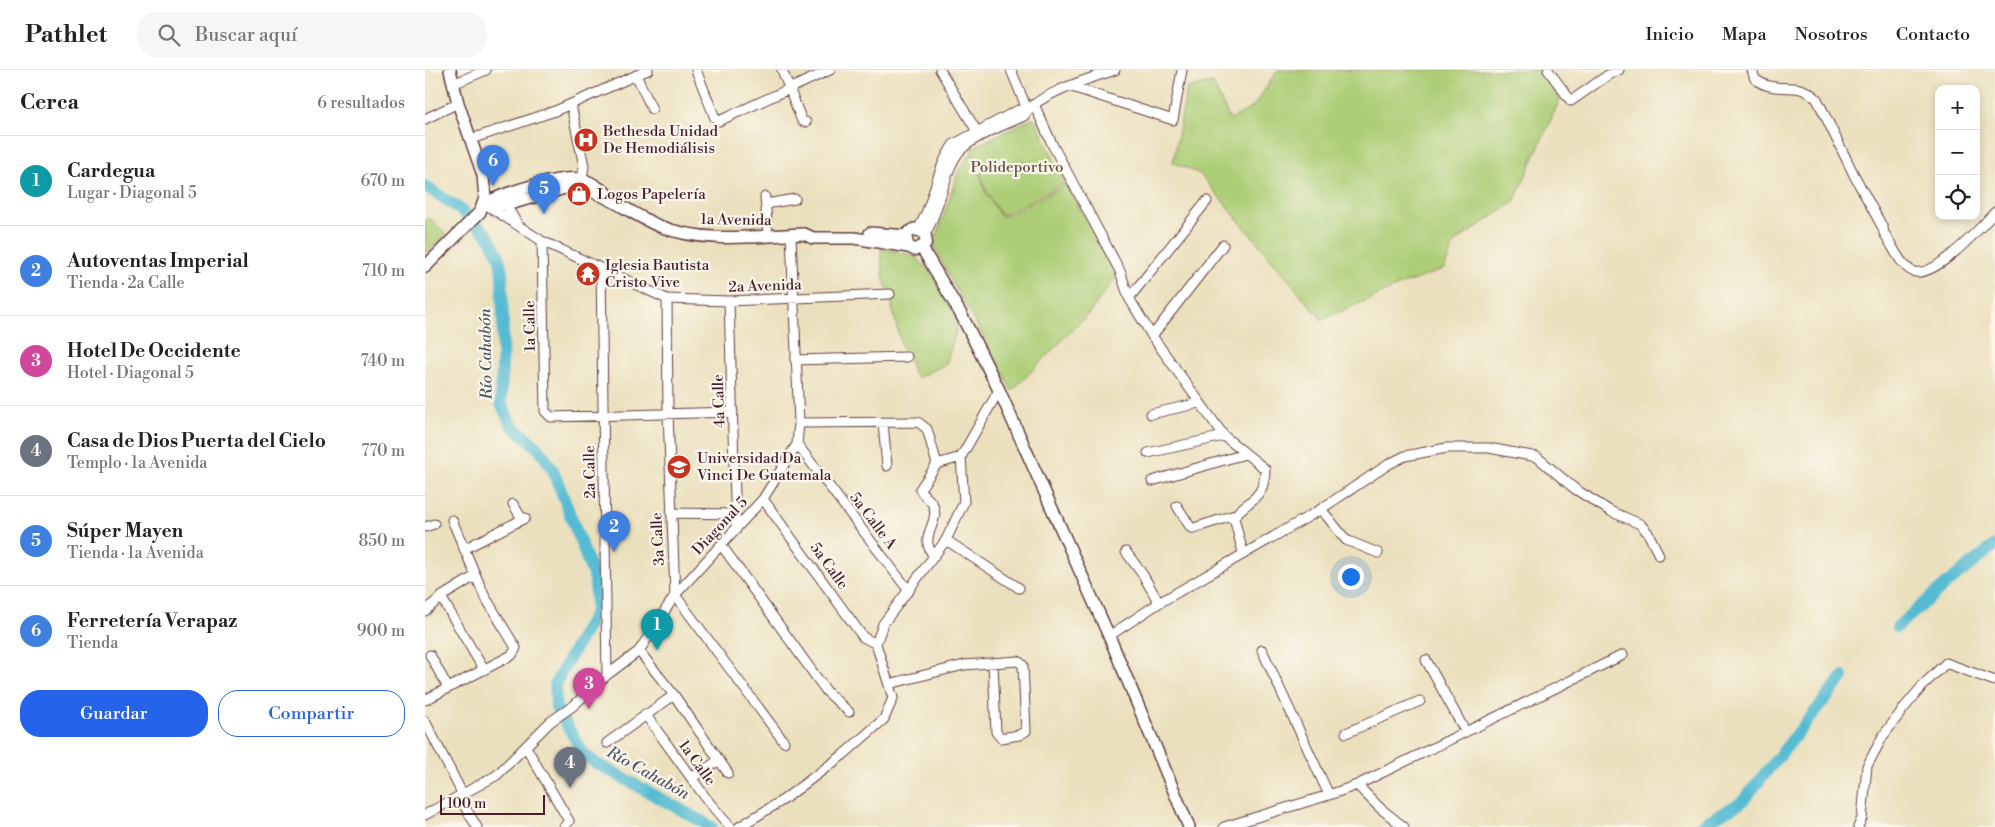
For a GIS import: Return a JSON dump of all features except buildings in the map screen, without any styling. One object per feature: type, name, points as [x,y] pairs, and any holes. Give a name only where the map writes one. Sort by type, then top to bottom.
[{"type":"main road","points":[[450,70],[458,103],[485,184],[482,208]]},
{"type":"main road","points":[[425,266],[462,232],[482,208],[503,194],[570,178],[582,183]]},
{"type":"main road","points":[[482,208],[507,205],[582,183]]},
{"type":"main road","name":"1a Avenida","points":[[582,183],[607,194],[615,202],[643,218],[680,233],[724,238],[804,234],[813,238],[908,241]]},
{"type":"main road","points":[[911,231],[921,232],[926,242],[922,248],[915,250],[908,241],[911,231]]},
{"type":"main road","points":[[922,248],[962,316],[999,390],[1109,636],[1189,827]]},
{"type":"street","points":[[453,84],[486,70]]},
{"type":"street","points":[[471,139],[571,105],[648,70]]},
{"type":"street","points":[[696,70],[715,118],[719,121],[830,70]]},
{"type":"street","points":[[782,70],[801,121],[806,122]]},
{"type":"street","points":[[940,70],[979,134]]},
{"type":"street","points":[[1011,70],[1120,271],[1129,298],[1152,336],[1224,436],[1265,468],[1265,480],[1258,496],[1235,514],[1191,528],[1177,506]]},
{"type":"street","points":[[921,232],[932,224],[952,165],[960,150],[979,134],[1018,110],[1030,107],[1069,86],[1115,70]]},
{"type":"street","points":[[1069,86],[1173,120],[1182,70]]},
{"type":"street","points":[[1547,70],[1571,100],[1607,75],[1619,70]]},
{"type":"street","points":[[1752,70],[1755,79],[1767,85],[1797,88],[1808,91],[1817,98],[1884,233],[1903,263],[1912,271],[1923,272],[1936,266],[1995,212]]},
{"type":"street","points":[[636,75],[652,109]]},
{"type":"street","points":[[425,119],[458,103]]},
{"type":"street","points":[[571,105],[584,166],[582,183]]},
{"type":"street","points":[[768,236],[765,200],[795,199]]},
{"type":"street","points":[[1129,298],[1207,202]]},
{"type":"street","points":[[507,205],[519,227]]},
{"type":"street","name":"2a Avenida","points":[[482,208],[542,241],[667,299],[729,301],[890,294]]},
{"type":"street","name":"Diagonal 5","points":[[426,812],[461,796],[497,775],[550,722],[573,706],[607,674],[639,651],[675,595],[763,499],[797,444],[799,423],[791,235]]},
{"type":"street","name":"1a Calle","points":[[542,241],[545,411],[551,417],[602,415]]},
{"type":"street","points":[[1152,336],[1223,245]]},
{"type":"street","name":"2a Calle","points":[[601,268],[607,674]]},
{"type":"street","name":"3a Calle","points":[[667,299],[668,413],[675,595]]},
{"type":"street","name":"4a Calle","points":[[729,301],[736,530]]},
{"type":"street","points":[[795,360],[907,357]]},
{"type":"street","points":[[739,827],[783,800],[843,755],[884,718],[893,698],[877,644],[883,624],[947,540],[964,502],[961,457],[999,390]]},
{"type":"street","points":[[1151,414],[1199,403]]},
{"type":"street","points":[[602,415],[733,412]]},
{"type":"street","points":[[799,423],[918,422],[927,429],[937,464]]},
{"type":"street","points":[[883,423],[887,466]]},
{"type":"street","points":[[1148,453],[1224,436]]},
{"type":"street","name":"5a Calle A","points":[[797,444],[909,591]]},
{"type":"street","points":[[1109,636],[1159,603],[1321,509],[1389,464],[1405,456],[1447,448],[1489,448],[1537,457],[1575,489],[1610,511],[1640,524],[1648,533],[1659,555]]},
{"type":"street","points":[[1152,482],[1245,454]]},
{"type":"street","points":[[934,556],[927,547],[934,514],[933,505],[920,489],[937,464],[961,457]]},
{"type":"street","name":"5a Calle","points":[[763,499],[863,637],[877,644]]},
{"type":"street","points":[[464,550],[523,519],[513,504]]},
{"type":"street","points":[[1321,509],[1345,540],[1378,553]]},
{"type":"street","points":[[671,513],[735,514]]},
{"type":"street","points":[[1235,514],[1234,524],[1243,553]]},
{"type":"street","points":[[425,700],[513,655],[516,648],[484,595],[452,520]]},
{"type":"street","points":[[947,540],[1019,588]]},
{"type":"street","points":[[721,546],[827,692],[849,712]]},
{"type":"street","points":[[1126,552],[1143,575],[1159,603]]},
{"type":"street","points":[[425,611],[441,597],[475,576]]},
{"type":"street","points":[[675,595],[784,742]]},
{"type":"street","points":[[441,597],[484,670]]},
{"type":"street","points":[[1262,650],[1329,795]]},
{"type":"street","points":[[639,651],[674,695],[728,773]]},
{"type":"street","points":[[431,656],[449,688]]},
{"type":"street","points":[[1225,827],[1329,795],[1357,784],[1623,656]]},
{"type":"street","points":[[1426,660],[1465,731]]},
{"type":"street","points":[[889,684],[964,665],[1018,661],[1023,665],[1026,731],[1023,734],[1001,738],[996,732],[993,663]]},
{"type":"street","points":[[1858,827],[1862,818],[1867,766],[1883,736],[1924,684],[1947,663],[1995,681]]},
{"type":"street","points":[[607,743],[674,695]]},
{"type":"street","points":[[1346,733],[1419,701]]},
{"type":"street","name":"1a Calle","points":[[645,714],[730,827]]},
{"type":"street","points":[[425,721],[477,827]]},
{"type":"street","points":[[526,747],[567,824]]},
{"type":"street","points":[[692,778],[719,760]]},
{"type":"street","points":[[1357,784],[1380,808],[1404,827]]},
{"type":"green space","points":[[1278,70],[1541,70],[1560,99],[1514,202],[1455,242],[1444,269],[1398,286],[1322,320],[1200,174],[1173,162],[1187,88],[1213,83],[1230,120],[1253,107]]},
{"type":"green space","name":"Polideportivo","points":[[1033,118],[1065,183],[1006,214],[1000,214],[987,192],[972,148]]},
{"type":"green space","points":[[972,152],[986,193],[1000,216],[1007,216],[1066,185],[1098,240],[1116,277],[1090,312],[1012,391],[952,282],[934,244],[959,170]]},
{"type":"green space","points":[[429,217],[447,235],[425,254],[425,222]]},
{"type":"green space","points":[[881,248],[915,256],[935,278],[958,325],[946,364],[917,378],[914,375],[907,354],[902,348],[892,307],[892,295],[884,279]]},
{"type":"waterway","name":"Río Cahabón","points":[[425,186],[460,209],[487,234],[499,256],[502,273],[503,323],[501,404],[511,424],[539,449],[553,470],[595,580],[596,611],[555,684],[556,707],[584,754],[594,762],[712,827]]},
{"type":"waterway","points":[[1897,627],[1995,545]]},
{"type":"waterway","points":[[1701,827],[1742,802],[1843,677]]},
{"type":"place","name":"Bethesda Unidad De Hemodiálisis","points":[[586,140]]},
{"type":"place","name":"Ferretería Verapaz","points":[[493,186]]},
{"type":"place","name":"Logos Papelería","points":[[579,194]]},
{"type":"place","name":"Súper Mayen","points":[[544,214]]},
{"type":"place","name":"Iglesia Bautista Cristo Vive","points":[[588,274]]},
{"type":"place","name":"Universidad Da Vinci De Guatemala","points":[[679,467]]},
{"type":"place","name":"Autoventas Imperial","points":[[614,552]]},
{"type":"place","name":"Cardegua","points":[[657,650]]},
{"type":"place","name":"Hotel De Occidente","points":[[589,709]]},
{"type":"place","name":"Casa de Dios Puerta del Cielo","points":[[570,788]]}]
